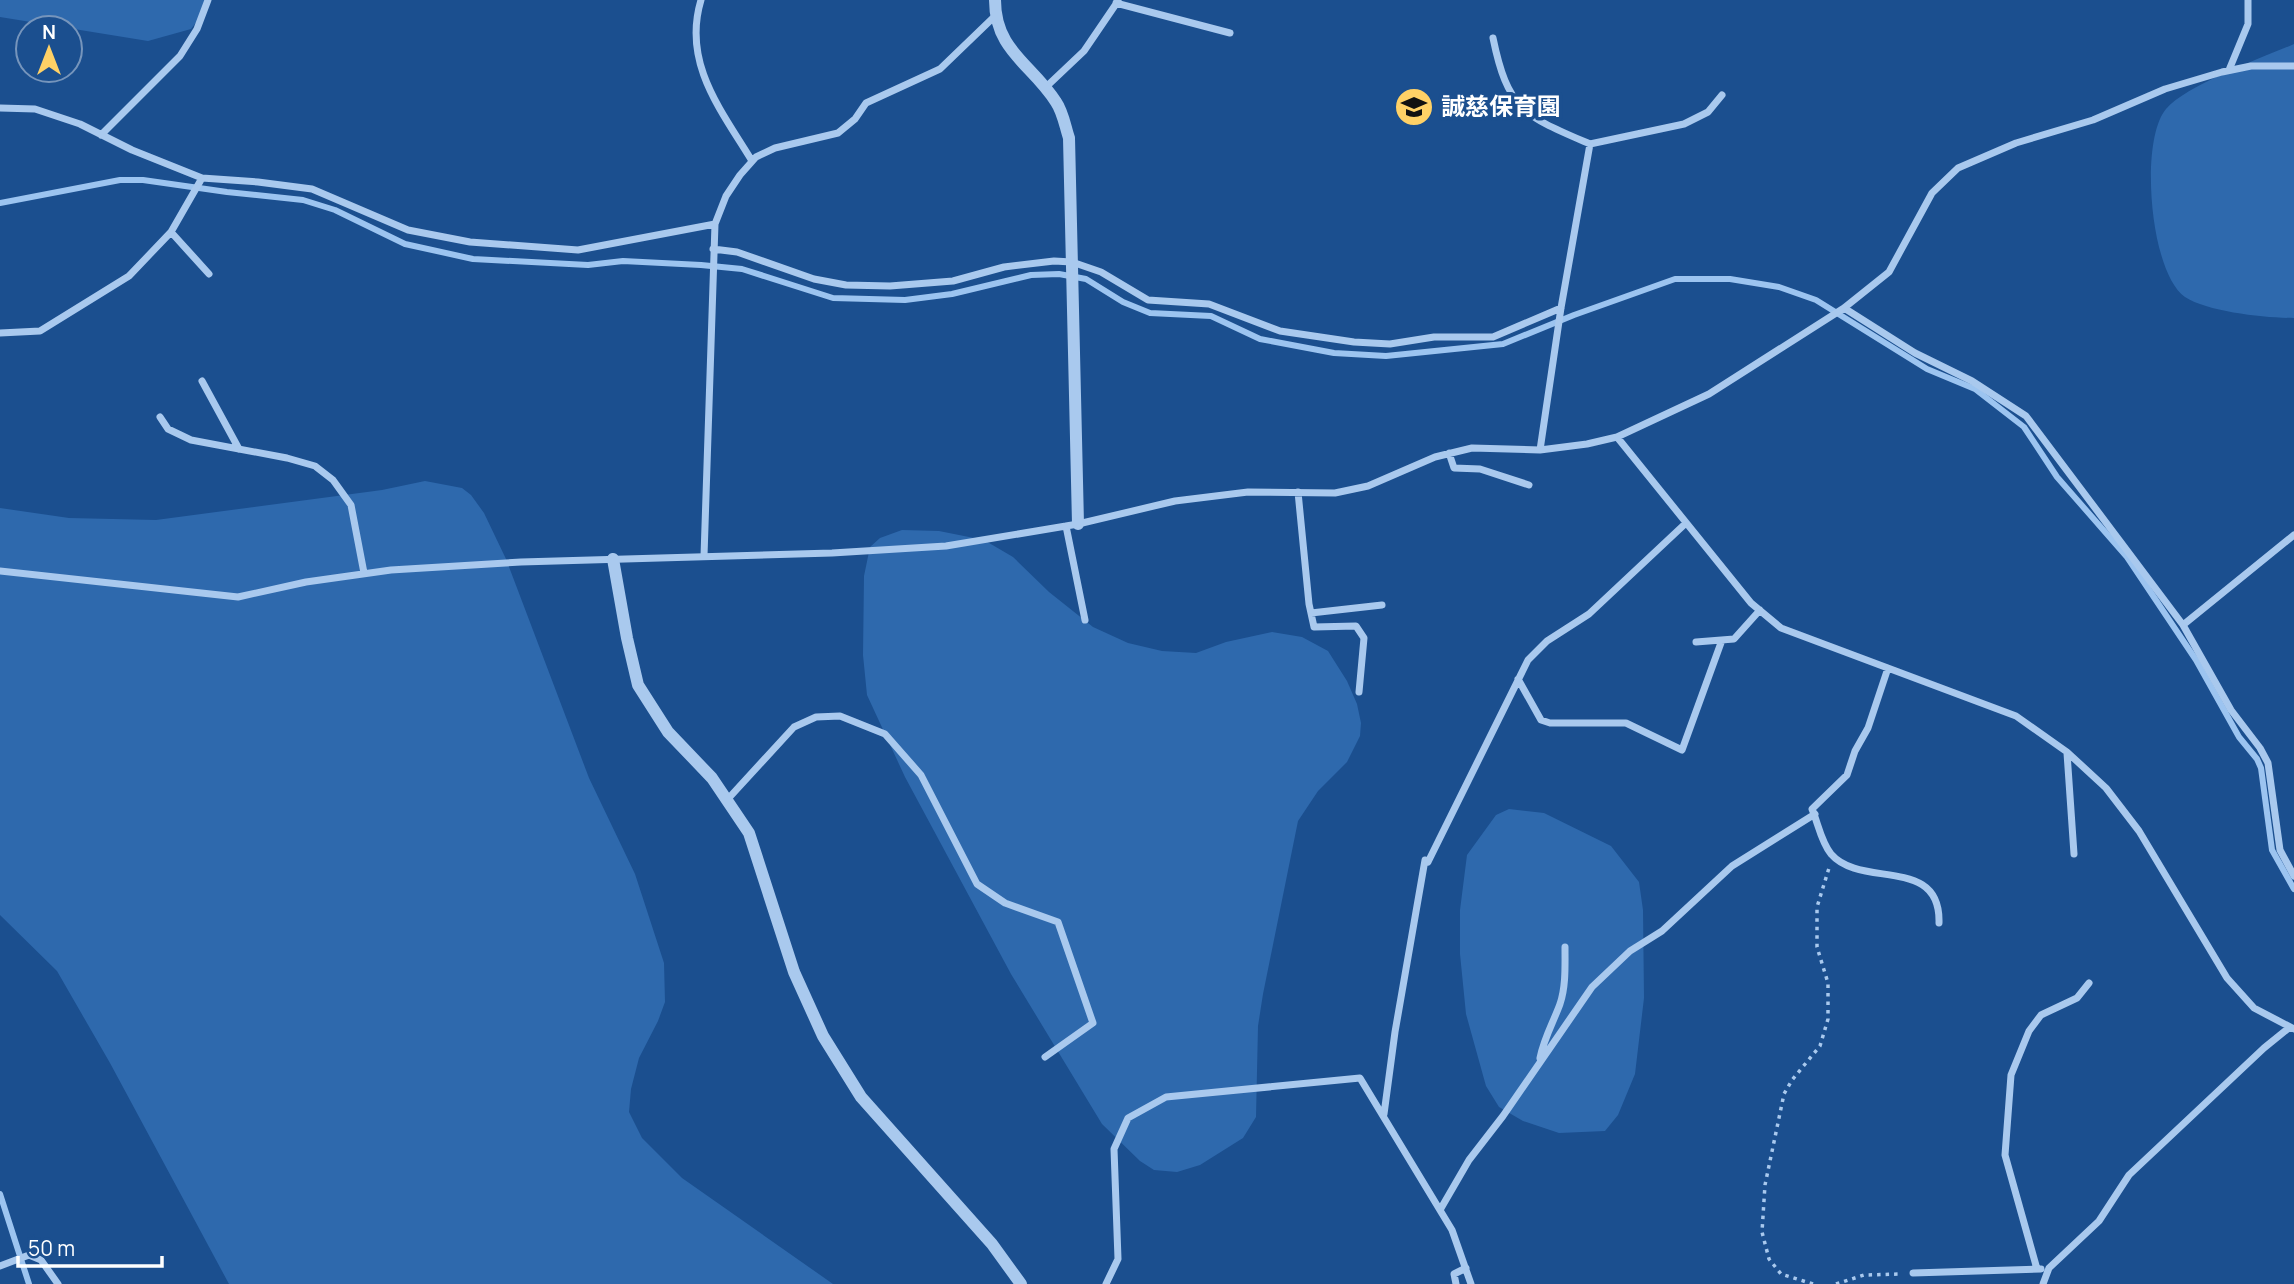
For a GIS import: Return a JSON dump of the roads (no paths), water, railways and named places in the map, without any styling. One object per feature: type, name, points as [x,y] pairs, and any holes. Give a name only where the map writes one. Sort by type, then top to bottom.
[{"type":"street","points":[[101,135],[180,56],[197,29],[208,0]]},
{"type":"street","points":[[701,0],[696,30],[697,58],[707,86],[752,161]]},
{"type":"street","points":[[995,0],[995,16],[1014,56],[1046,87],[1058,104],[1069,138],[1072,525],[1085,620]]},
{"type":"street","points":[[2229,70],[2248,23],[2248,0]]},
{"type":"street","points":[[1046,87],[1084,51],[1117,1],[1230,33]]},
{"type":"street","points":[[704,556],[713,249],[715,224],[726,196],[752,161],[775,148],[838,133],[855,119],[866,103],[940,69],[995,16]]},
{"type":"street","points":[[1493,38],[1499,69],[1515,102],[1540,123],[1590,144],[1684,124],[1708,112],[1722,94]]},
{"type":"street","points":[[0,571],[238,597],[364,573],[521,562],[832,553],[946,546],[1072,525],[1175,501],[1248,492],[1335,492],[1368,485],[1435,457],[1472,448],[1540,450],[1617,438],[1709,394],[1844,308],[1889,272],[1932,193],[1958,168],[2016,143],[2093,120],[2165,89],[2251,66],[2294,66]]},
{"type":"street","points":[[0,108],[35,108],[80,124],[132,150],[202,178],[312,189],[408,230],[470,242],[578,250],[715,224]]},
{"type":"street","points":[[1540,450],[1561,308],[1590,144]]},
{"type":"street","points":[[0,333],[40,331],[128,276],[171,232],[202,178]]},
{"type":"street","points":[[171,232],[209,274]]},
{"type":"street","points":[[713,249],[737,252],[814,279],[846,285],[890,286],[953,281],[1004,267],[1054,261],[1072,262],[1101,272],[1148,300],[1209,304],[1280,331],[1354,342],[1390,344],[1434,337],[1493,337],[1561,308]]},
{"type":"street","points":[[1844,308],[1916,353],[1972,381],[2026,416],[2183,625],[2231,710],[2260,748],[2268,764],[2280,850],[2294,876]]},
{"type":"street","points":[[202,381],[239,449]]},
{"type":"street","points":[[160,417],[168,429],[191,440],[315,466],[333,480],[351,505],[364,573]]},
{"type":"street","points":[[1617,438],[1751,603],[1781,628],[2016,716],[2067,752],[2106,788],[2139,831],[2227,978],[2254,1008],[2292,1028],[2264,1048],[2129,1175],[2099,1221],[2049,1268],[2043,1284]]},
{"type":"street","points":[[1449,453],[1454,468],[1480,469],[1529,485]]},
{"type":"street","points":[[1298,492],[1314,627],[1356,626],[1364,638],[1359,692]]},
{"type":"street","points":[[1384,1114],[1395,1032],[1425,860],[1428,862],[1528,660],[1547,640],[1589,614],[1686,523]]},
{"type":"street","points":[[2183,625],[2294,535]]},
{"type":"street","points":[[613,559],[626,638],[638,685],[667,732],[712,778],[749,832],[793,972],[823,1036],[861,1097],[992,1244],[1021,1284]]},
{"type":"street","points":[[1311,613],[1381,605]]},
{"type":"street","points":[[1696,642],[1734,639],[1760,610]]},
{"type":"street","points":[[1518,679],[1541,720],[1550,723],[1626,723],[1682,750],[1722,640]]},
{"type":"street","points":[[1888,668],[1868,728],[1855,751],[1847,775],[1812,809],[1825,844],[1833,856],[1851,866],[1920,882],[1935,898],[1939,923]]},
{"type":"street","points":[[727,800],[794,727],[816,717],[840,716],[885,734],[920,775],[977,884],[1005,903],[1058,922],[1093,1023],[1045,1057]]},
{"type":"street","points":[[2067,752],[2074,853]]},
{"type":"street","points":[[1440,1210],[1469,1160],[1592,987],[1630,951],[1662,931],[1732,866],[1815,814]]},
{"type":"street","points":[[1540,1062],[1544,1038],[1560,1003],[1565,976],[1565,947]]},
{"type":"street","points":[[2037,1269],[2005,1155],[2011,1074],[2029,1031],[2041,1015],[2077,998],[2089,983]]},
{"type":"street","points":[[1106,1284],[1118,1259],[1114,1149],[1128,1118],[1166,1097],[1360,1078],[1452,1230],[1471,1284]]},
{"type":"street","points":[[0,1266],[29,1255],[41,1260],[58,1284]]},
{"type":"street","points":[[1456,1284],[1454,1274],[1466,1268]]},
{"type":"street","points":[[1913,1273],[2049,1268]]},
{"type":"waterway","points":[[0,203],[120,180],[143,180],[303,200],[335,210],[405,244],[473,259],[588,265],[623,261],[742,269],[833,298],[905,300],[952,294],[1031,275],[1059,274],[1086,279],[1123,302],[1150,313],[1211,316],[1260,339],[1334,353],[1386,356],[1503,344],[1675,279],[1730,279],[1779,287],[1816,300],[1927,369],[1975,389],[2024,427],[2057,477],[2127,557],[2196,660],[2239,737],[2257,759],[2261,768],[2272,850],[2294,889]]},
{"type":"waterway","points":[[0,1194],[29,1284]]},
{"type":"place","name":"誠慈保育園","points":[[1414,107]]}]
